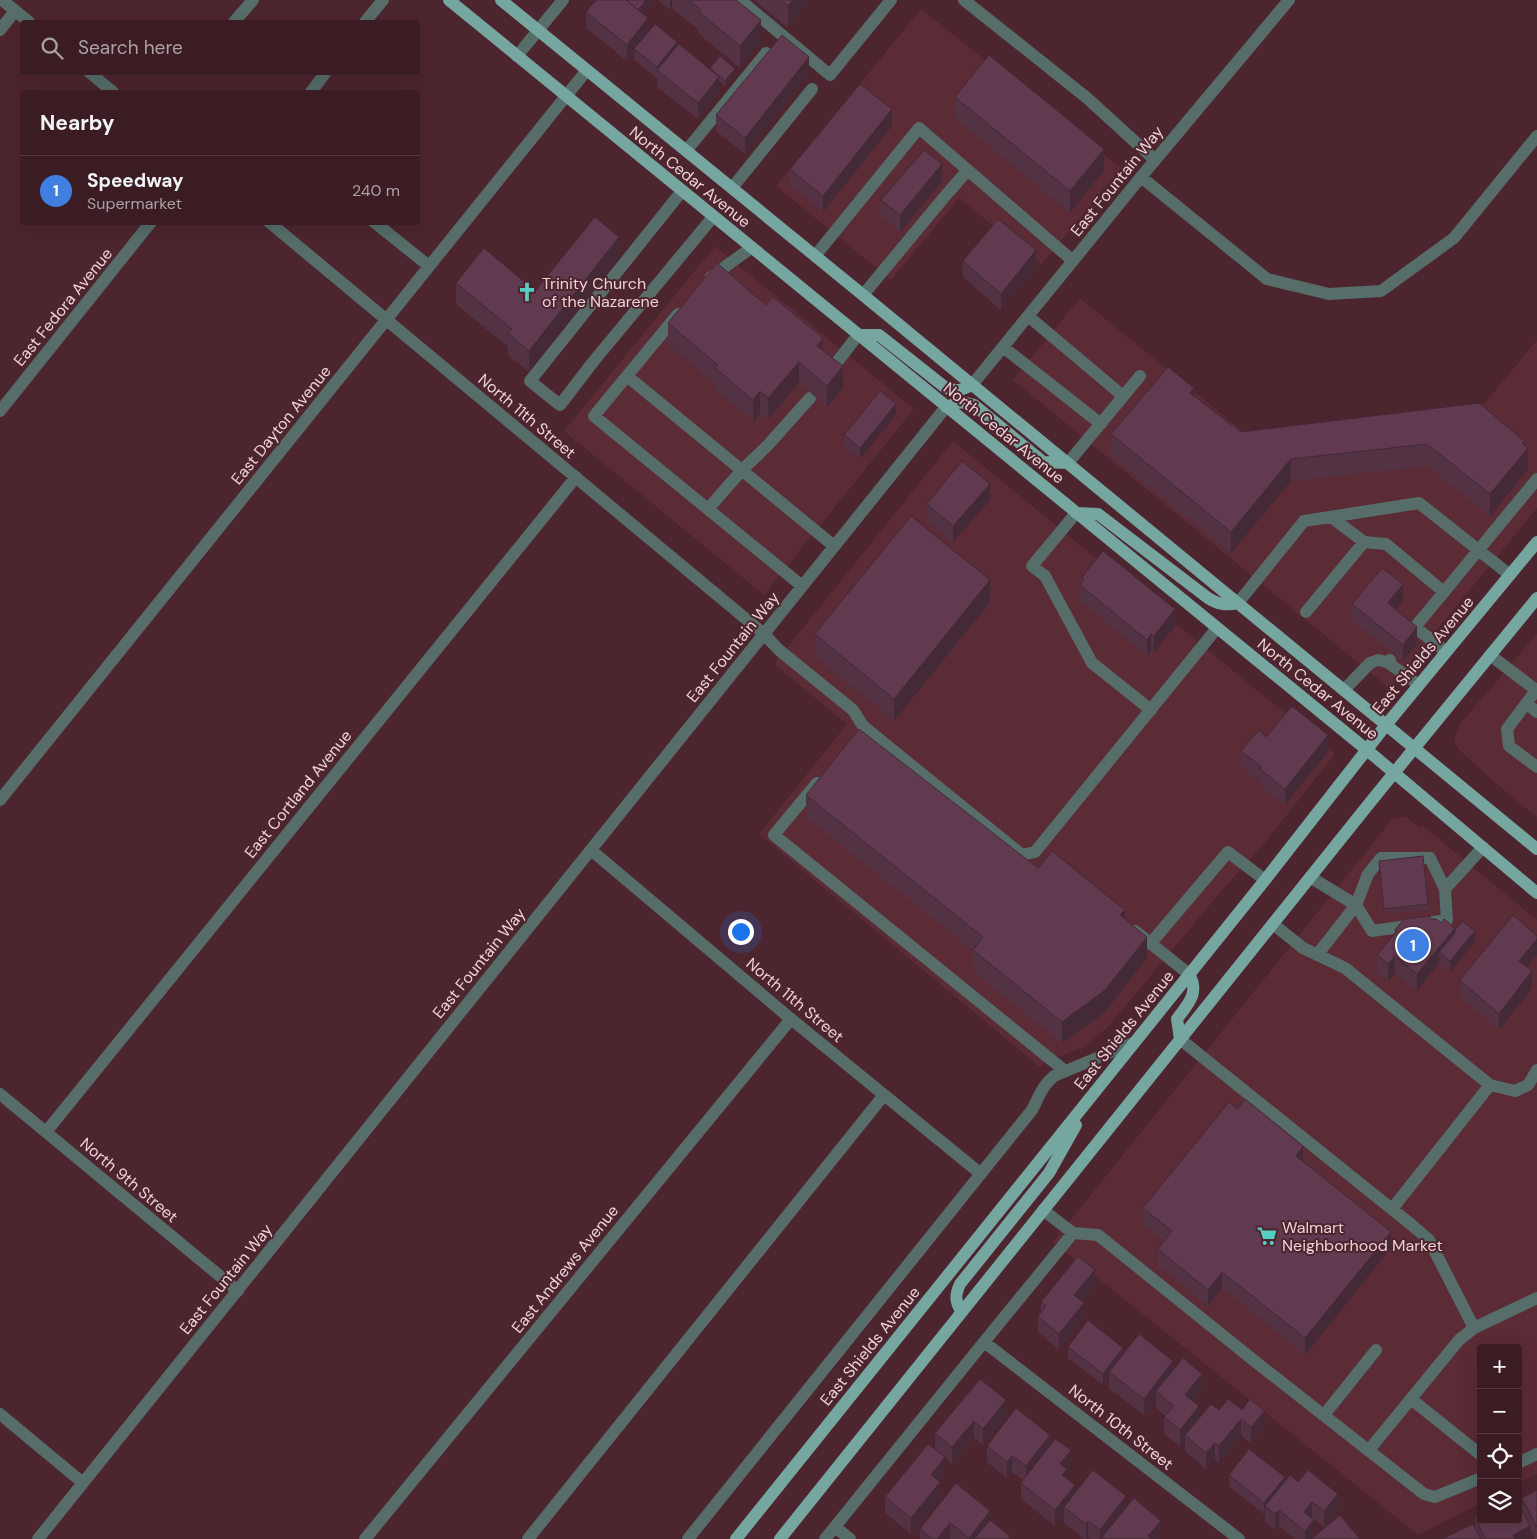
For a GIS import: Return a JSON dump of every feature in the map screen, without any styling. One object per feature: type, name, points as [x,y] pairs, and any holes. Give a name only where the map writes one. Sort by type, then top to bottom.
[{"type":"main road","name":"North Cedar Avenue","points":[[449,0],[1367,750],[1537,893]]},
{"type":"main road","name":"North Cedar Avenue","points":[[501,0],[863,294],[1537,849]]},
{"type":"main road","points":[[858,335],[879,335],[946,388],[962,390],[972,385]]},
{"type":"main road","points":[[946,407],[958,402],[974,405],[1043,462],[1068,463]]},
{"type":"main road","points":[[1076,513],[1098,514],[1208,598],[1228,605],[1238,602]]},
{"type":"main road","name":"East Shields Avenue","points":[[736,1539],[1265,880],[1386,724],[1537,542]]},
{"type":"main road","points":[[780,1539],[1310,877],[1537,598]]},
{"type":"main road","points":[[1180,1039],[1177,1019],[1190,1001],[1194,991],[1193,981],[1189,974]]},
{"type":"main road","points":[[961,1311],[956,1303],[956,1294],[960,1284],[1049,1172],[1093,1094]]},
{"type":"street","points":[[2,0],[26,20]]},
{"type":"street","points":[[236,20],[253,0]]},
{"type":"street","points":[[367,20],[383,0]]},
{"type":"street","points":[[517,56],[563,0]]},
{"type":"street","points":[[740,0],[830,75],[891,0]]},
{"type":"street","points":[[964,0],[1087,98],[1155,160]]},
{"type":"street","name":"East Fountain Way","points":[[972,385],[1155,160],[1290,0]]},
{"type":"street","points":[[0,30],[15,11]]},
{"type":"street","points":[[686,152],[766,54]]},
{"type":"street","name":"East Dayton Avenue","points":[[0,800],[587,70]]},
{"type":"street","points":[[93,75],[111,90]]},
{"type":"street","points":[[312,90],[324,75]]},
{"type":"street","points":[[732,188],[812,89]]},
{"type":"street","points":[[815,256],[919,128],[1073,261]]},
{"type":"street","points":[[1141,177],[1267,279],[1329,294],[1381,291],[1454,238],[1537,136]]},
{"type":"street","points":[[863,294],[968,170]]},
{"type":"street","points":[[682,191],[530,381],[560,405],[592,362],[713,217]]},
{"type":"street","name":"East Fedora Avenue","points":[[0,411],[149,225]]},
{"type":"street","name":"North 11th Street","points":[[274,225],[853,710],[860,730],[1022,855],[1038,855],[1151,710]]},
{"type":"street","points":[[378,225],[429,266]]},
{"type":"street","points":[[699,289],[705,281],[751,248]]},
{"type":"street","points":[[687,303],[594,416],[802,586]]},
{"type":"street","points":[[1028,316],[1124,396]]},
{"type":"street","points":[[825,377],[858,335]]},
{"type":"street","points":[[1003,347],[1101,424]]},
{"type":"street","points":[[627,376],[834,546]]},
{"type":"street","points":[[1068,463],[1140,376]]},
{"type":"street","points":[[708,509],[810,398]]},
{"type":"street","name":"East Fountain Way","points":[[38,1539],[946,407]]},
{"type":"street","name":"East Cortland Avenue","points":[[46,1132],[576,477]]},
{"type":"street","points":[[1446,652],[1413,631],[1537,479]]},
{"type":"street","points":[[1238,602],[1304,521],[1419,503],[1510,575]]},
{"type":"street","points":[[1076,513],[1032,566],[1045,576],[1092,663],[1151,710],[1217,628]]},
{"type":"street","points":[[1331,517],[1364,542],[1386,544],[1444,592]]},
{"type":"street","points":[[1306,612],[1364,542]]},
{"type":"street","points":[[1490,655],[1536,690],[1532,708],[1507,729],[1509,746],[1537,767]]},
{"type":"street","points":[[1344,690],[1370,663],[1378,660],[1388,661],[1419,685]]},
{"type":"street","points":[[827,770],[774,835],[1065,1071]]},
{"type":"street","points":[[1445,889],[1483,847]]},
{"type":"street","name":"North 11th Street","points":[[591,850],[791,1019],[981,1174]]},
{"type":"street","points":[[1150,944],[1228,852],[1265,880]]},
{"type":"street","points":[[1310,877],[1356,905],[1372,931],[1448,920],[1445,889],[1430,858],[1381,858],[1368,874],[1356,905],[1317,955]]},
{"type":"street","points":[[1273,924],[1303,948],[1345,968],[1490,1085],[1515,1091],[1528,1085],[1537,1070]]},
{"type":"street","points":[[1127,925],[1189,974]]},
{"type":"street","name":"East Andrews Avenue","points":[[365,1539],[791,1019]]},
{"type":"street","points":[[1180,1039],[1429,1240],[1474,1328]]},
{"type":"street","points":[[688,1539],[1032,1110],[1041,1090],[1048,1082],[1054,1076],[1135,1042]]},
{"type":"street","points":[[1392,1209],[1490,1085]]},
{"type":"street","name":"North 9th Street","points":[[0,1094],[238,1291]]},
{"type":"street","points":[[528,1539],[884,1095]]},
{"type":"street","points":[[1043,1210],[1074,1233],[1098,1235],[1424,1494],[1435,1497],[1479,1479]]},
{"type":"street","points":[[825,1539],[1074,1233]]},
{"type":"street","points":[[1369,1450],[1459,1340],[1474,1328],[1537,1298]]},
{"type":"street","name":"North 10th Street","points":[[984,1342],[1239,1539]]},
{"type":"street","points":[[1324,1415],[1376,1350]]},
{"type":"street","points":[[1411,1399],[1477,1452]]},
{"type":"street","points":[[0,1414],[83,1483]]},
{"type":"street","points":[[1522,1461],[1537,1454]]},
{"type":"street","points":[[835,1527],[850,1539]]},
{"type":"shaded area","points":[[921,9],[1121,168],[1041,265],[959,198],[891,280],[776,186]]},
{"type":"shaded area","points":[[715,246],[914,409],[764,595],[564,431]]},
{"type":"shaded area","points":[[1080,298],[1245,433],[1484,404],[1537,340],[1537,508],[1389,688],[1013,380]]},
{"type":"shaded area","points":[[953,441],[1335,754],[1267,840],[1219,894],[1108,1027],[1084,1047],[1045,1062],[1041,1068],[759,834],[847,724],[774,664]]},
{"type":"shaded area","points":[[1537,634],[1537,817],[1459,750],[1454,742],[1459,725]]},
{"type":"shaded area","points":[[1406,817],[1420,828],[1422,825],[1537,920],[1537,1474],[1522,1482],[1522,1344],[1477,1344],[1477,1505],[1418,1535],[1053,1242],[1393,818]]},
{"type":"building","points":[[596,0],[626,0],[648,18],[627,45],[586,12]]},
{"type":"building","points":[[626,0],[646,0],[638,10]]},
{"type":"building","points":[[689,0],[736,0],[761,20],[740,46],[699,12],[701,10]]},
{"type":"building","points":[[780,0],[793,0],[788,6]]},
{"type":"building","points":[[655,24],[677,42],[657,67],[634,49]]},
{"type":"building","points":[[782,35],[809,57],[745,138],[716,115]]},
{"type":"building","points":[[679,44],[719,77],[698,103],[657,70]]},
{"type":"building","points":[[989,55],[1104,149],[1070,191],[955,97]]},
{"type":"building","points":[[720,56],[735,69],[725,81],[710,68]]},
{"type":"building","points":[[860,84],[892,109],[823,196],[790,169]]},
{"type":"building","points":[[924,150],[942,164],[900,215],[881,200]]},
{"type":"building","points":[[595,217],[619,237],[529,351],[508,333],[512,329],[456,283],[484,248],[535,291]]},
{"type":"building","points":[[998,219],[1036,250],[1001,294],[963,261]]},
{"type":"building","points":[[717,263],[766,305],[773,297],[823,338],[817,346],[843,366],[827,386],[799,362],[768,398],[760,391],[753,400],[715,368],[718,365],[668,323]]},
{"type":"building","points":[[1168,367],[1194,388],[1190,393],[1241,432],[1479,403],[1524,441],[1522,443],[1528,448],[1490,494],[1427,444],[1291,459],[1231,532],[1111,434]]},
{"type":"building","points":[[880,391],[896,404],[860,448],[844,435]]},
{"type":"building","points":[[962,461],[990,484],[953,526],[927,504]]},
{"type":"building","points":[[911,516],[990,580],[894,699],[815,634]]},
{"type":"building","points":[[1103,551],[1175,609],[1154,636],[1151,634],[1147,640],[1080,585],[1084,579],[1082,577]]},
{"type":"building","points":[[1382,568],[1403,584],[1388,603],[1417,627],[1403,645],[1352,604]]},
{"type":"building","points":[[1292,706],[1328,735],[1285,789],[1260,769],[1262,767],[1241,751],[1259,730],[1266,737]]},
{"type":"building","points":[[859,729],[1038,868],[1052,851],[1125,910],[1120,915],[1147,937],[1105,990],[1062,1022],[973,950],[983,937],[806,795]]},
{"type":"building","points":[[1423,856],[1428,904],[1384,909],[1379,861]]},
{"type":"building","points":[[1513,915],[1537,936],[1537,939],[1519,961],[1532,971],[1499,1014],[1460,980]]},
{"type":"building","points":[[1430,916],[1431,919],[1436,919],[1441,923],[1444,919],[1455,928],[1417,974],[1395,956],[1388,964],[1377,955],[1397,931],[1395,930],[1404,919]]},
{"type":"building","points":[[1462,921],[1475,931],[1450,961],[1439,952],[1455,933],[1455,930]]},
{"type":"building","name":"Walmart Neighborhood Market","points":[[1245,1099],[1303,1146],[1296,1156],[1391,1232],[1305,1338],[1222,1272],[1208,1290],[1158,1249],[1172,1231],[1143,1208],[1229,1102],[1238,1109]]},
{"type":"building","points":[[1078,1256],[1095,1270],[1074,1295],[1084,1303],[1059,1334],[1038,1316],[1046,1306],[1041,1302]]},
{"type":"building","points":[[1088,1320],[1123,1348],[1103,1374],[1068,1347]]},
{"type":"building","points":[[1139,1334],[1173,1361],[1144,1399],[1109,1372]]},
{"type":"building","points":[[1183,1358],[1202,1374],[1185,1395],[1199,1406],[1180,1430],[1164,1417],[1174,1406],[1156,1391]]},
{"type":"building","points":[[980,1379],[1006,1400],[983,1429],[974,1421],[952,1447],[935,1433]]},
{"type":"building","points":[[1228,1399],[1242,1410],[1250,1399],[1265,1411],[1251,1427],[1241,1419],[1219,1446],[1215,1443],[1206,1453],[1185,1435],[1211,1404],[1219,1410]]},
{"type":"building","points":[[1016,1408],[1050,1435],[1026,1466],[1012,1456],[1007,1462],[987,1446]]},
{"type":"building","points":[[1055,1439],[1071,1450],[1060,1464],[1067,1469],[1062,1475],[1075,1485],[1055,1510],[1021,1483]]},
{"type":"building","points":[[928,1444],[945,1457],[931,1475],[940,1482],[911,1518],[885,1497]]},
{"type":"building","points":[[1249,1449],[1285,1477],[1264,1503],[1229,1475]]},
{"type":"building","points":[[1093,1470],[1126,1496],[1100,1530],[1088,1521],[1086,1524],[1064,1507]]},
{"type":"building","points":[[1308,1470],[1338,1494],[1324,1511],[1312,1502],[1304,1512],[1314,1520],[1305,1531],[1279,1510],[1275,1514],[1265,1506],[1290,1475],[1298,1482]]},
{"type":"building","points":[[956,1483],[990,1511],[969,1538],[950,1523],[937,1539],[933,1539],[920,1529]]},
{"type":"building","points":[[1537,1490],[1537,1527],[1522,1498]]},
{"type":"building","points":[[1134,1498],[1161,1521],[1148,1536],[1152,1539],[1105,1539],[1102,1537]]},
{"type":"building","points":[[1522,1511],[1530,1526],[1513,1535],[1515,1539],[1486,1539],[1478,1524],[1522,1524]]},
{"type":"building","points":[[1340,1515],[1360,1539],[1311,1539]]},
{"type":"building","points":[[990,1520],[1010,1536],[1008,1539],[974,1539]]},
{"type":"building","points":[[1473,1524],[1481,1539],[1442,1539]]},
{"type":"place","name":"Trinity Church of the Nazarene","points":[[527,292]]},
{"type":"place","name":"Speedway","points":[[1413,945]]},
{"type":"place","name":"Walmart Neighborhood Market","points":[[1267,1236]]}]
